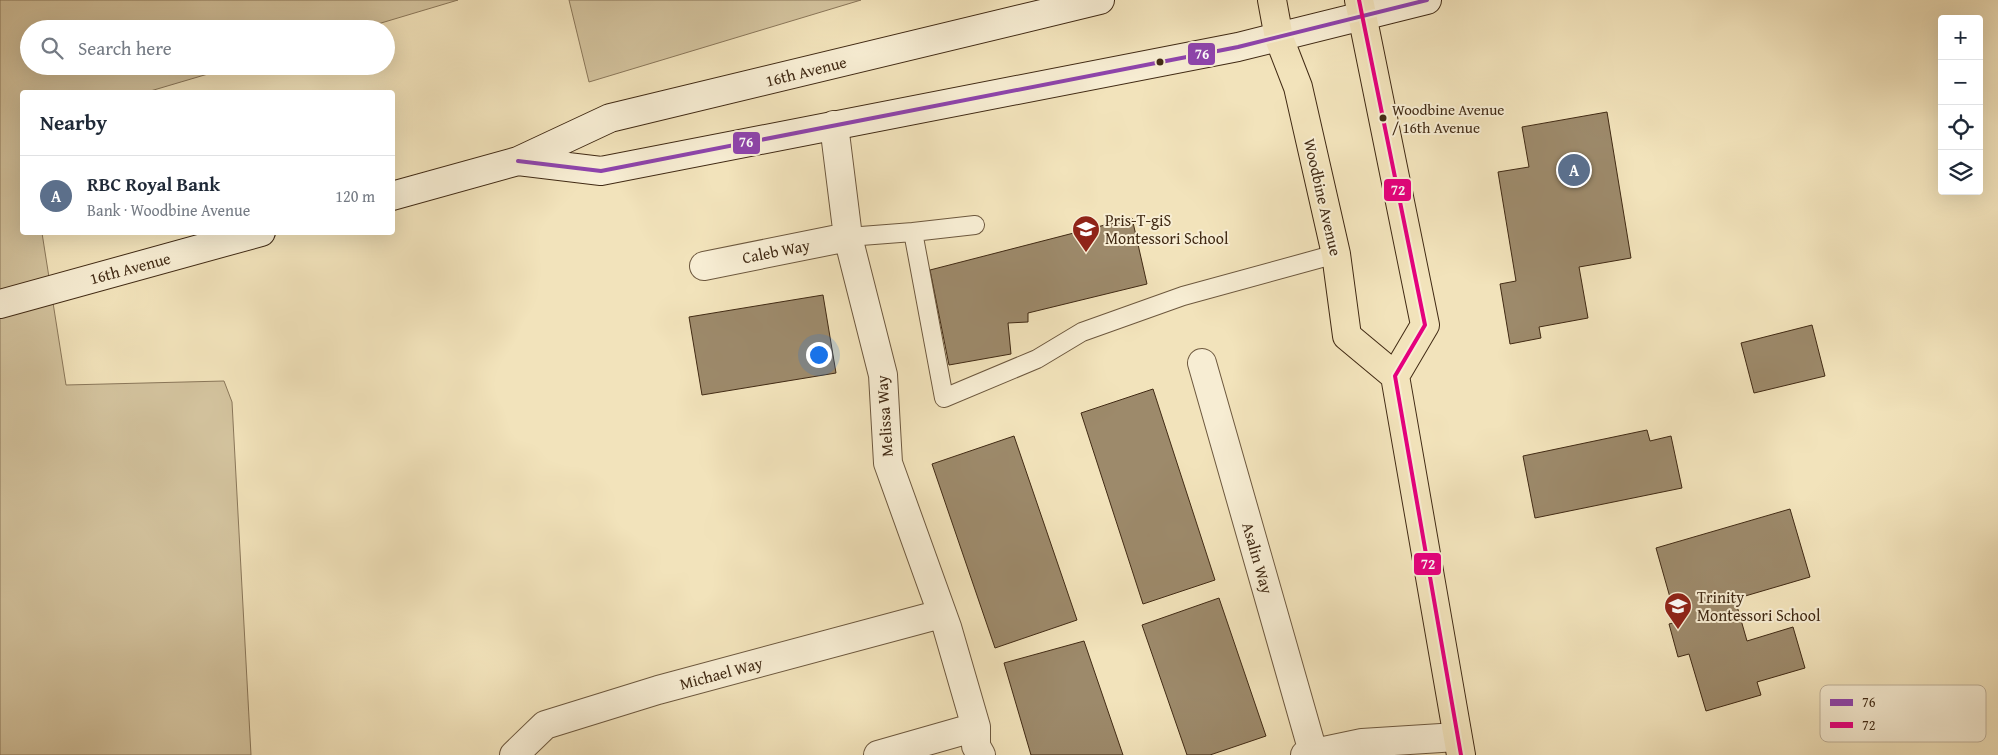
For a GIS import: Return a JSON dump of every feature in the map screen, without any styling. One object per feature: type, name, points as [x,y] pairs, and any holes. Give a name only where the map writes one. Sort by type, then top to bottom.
[{"type":"main road","name":"16th Avenue","points":[[395,195],[518,161],[610,118],[1100,0]]},
{"type":"main road","name":"Woodbine Avenue","points":[[1272,0],[1279,38],[1298,87],[1336,254],[1347,336],[1394,376]]},
{"type":"main road","name":"16th Avenue","points":[[518,161],[601,171],[1279,38],[1360,7],[1427,0]]},
{"type":"main road","points":[[1309,754],[1362,743],[1459,746],[1394,376],[1425,325],[1360,7]]},
{"type":"main road","name":"Melissa Way","points":[[834,125],[848,237],[883,375],[888,463],[947,627],[976,727],[976,746],[981,755]]},
{"type":"main road","name":"16th Avenue","points":[[0,304],[249,235]]},
{"type":"main road","name":"Caleb Way","points":[[704,266],[848,237]]},
{"type":"main road","name":"Asalin Way","points":[[1202,363],[1309,754]]},
{"type":"main road","name":"Michael Way","points":[[514,755],[545,725],[658,690],[941,614]]},
{"type":"main road","points":[[878,755],[976,727]]},
{"type":"lane","points":[[848,237],[975,225]]},
{"type":"lane","points":[[913,232],[944,398],[1037,359],[1082,332],[1184,296],[1336,254]]},
{"type":"shaded area","points":[[0,0],[458,0],[391,20],[20,20],[20,75],[205,75],[154,90],[20,90],[20,235],[42,235],[66,385],[224,381],[232,402],[251,755],[0,755]]},
{"type":"shaded area","points":[[569,0],[861,0],[589,82]]},
{"type":"building","points":[[1607,112],[1631,258],[1579,267],[1588,318],[1539,327],[1541,338],[1510,344],[1500,284],[1516,281],[1498,172],[1529,167],[1522,127]]},
{"type":"building","points":[[1132,218],[1147,284],[1028,313],[1028,322],[1008,323],[1011,354],[949,365],[930,270]]},
{"type":"building","points":[[823,295],[836,373],[702,395],[689,317]]},
{"type":"building","points":[[1812,325],[1825,376],[1754,393],[1741,343]]},
{"type":"building","points":[[1153,389],[1215,580],[1143,604],[1081,413]]},
{"type":"building","points":[[1647,430],[1650,441],[1671,436],[1682,488],[1535,518],[1523,456]]},
{"type":"building","points":[[1014,436],[1077,620],[995,648],[932,464]]},
{"type":"building","points":[[1790,509],[1810,577],[1735,599],[1747,641],[1793,627],[1805,668],[1757,682],[1761,695],[1706,711],[1689,654],[1678,657],[1669,624],[1677,622],[1656,548]]},
{"type":"building","points":[[1219,598],[1266,736],[1210,755],[1187,755],[1142,625]]},
{"type":"building","points":[[1084,641],[1123,755],[1031,755],[1004,663]]},
{"type":"transit line","name":"72","points":[[1359,0],[1425,325],[1395,376],[1461,755]]},
{"type":"transit line","name":"76","points":[[518,161],[601,171],[1238,47],[1427,0]]},
{"type":"place","name":"Woodbine Avenue / 16th Avenue","points":[[1383,118]]},
{"type":"place","name":"RBC Royal Bank","points":[[1574,170]]},
{"type":"place","name":"Pris-T-giS Montessori School","points":[[1086,253]]},
{"type":"place","name":"Trinity Montessori School","points":[[1678,630]]}]
